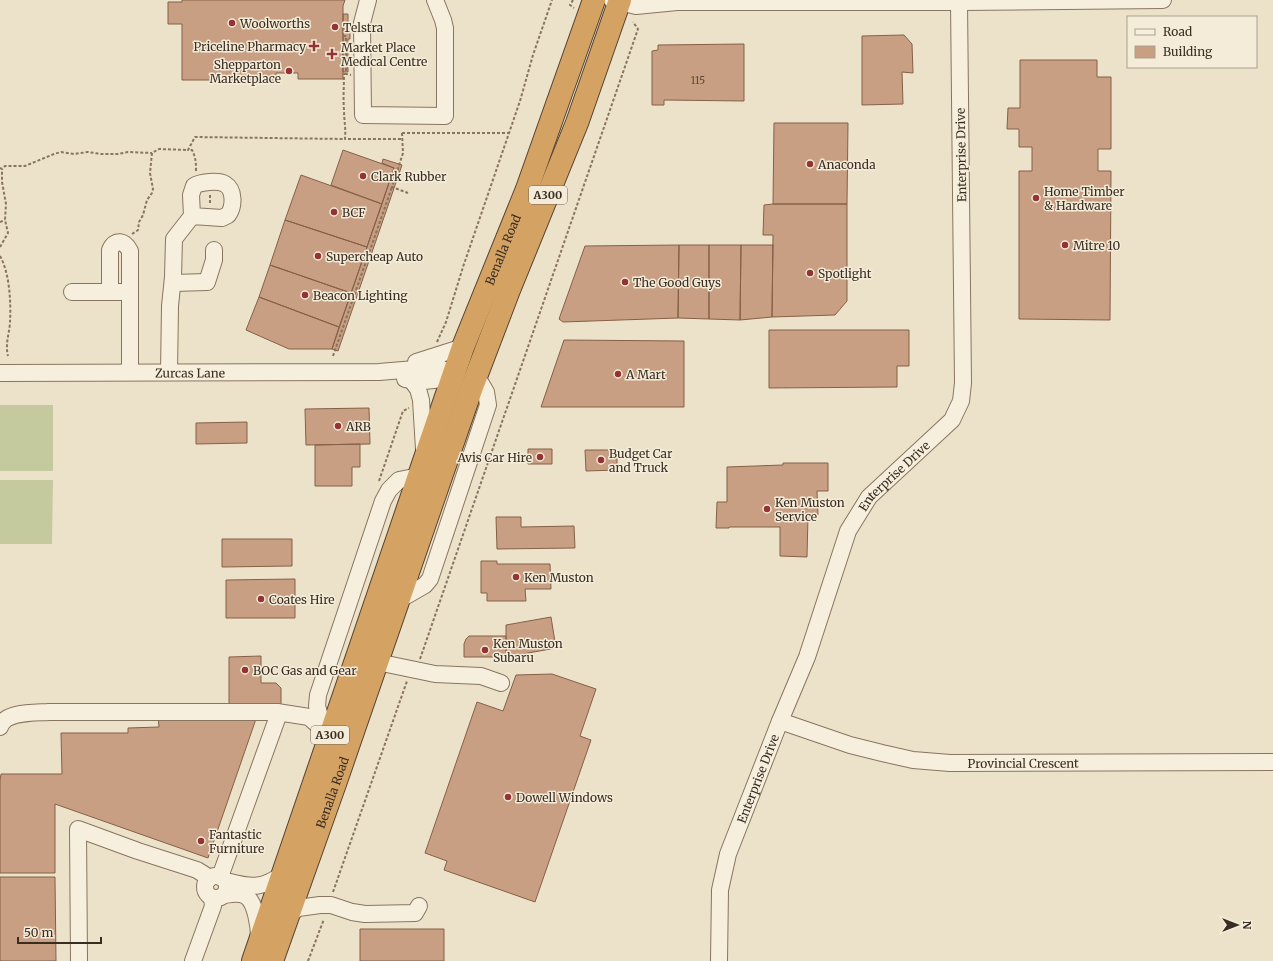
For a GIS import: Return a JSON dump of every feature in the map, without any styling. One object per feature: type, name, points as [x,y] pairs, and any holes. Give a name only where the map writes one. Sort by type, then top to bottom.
[{"type":"highway","name":"Benalla Road","points":[[269,954],[283,874],[325,739],[349,679],[463,347],[530,182],[594,0]]},
{"type":"highway","name":"Benalla Road","points":[[269,954],[288,916],[474,381],[509,290],[577,123],[617,1]]},
{"type":"highway","points":[[453,377],[474,381]]},
{"type":"highway","points":[[349,679],[368,665],[377,662]]},
{"type":"street","points":[[368,0],[362,23],[362,115],[445,116],[445,28],[444,20],[435,0]]},
{"type":"street","points":[[617,1],[636,6],[675,1],[959,2],[1163,0]]},
{"type":"street","name":"Enterprise Drive","points":[[719,961],[720,890],[728,854],[780,721],[807,657],[848,531],[869,497],[952,420],[961,401],[963,383],[959,2]]},
{"type":"street","points":[[169,372],[170,306],[173,283],[174,239],[192,216]]},
{"type":"street","points":[[110,292],[110,250],[116,242],[120,242],[126,244],[130,252],[130,372]]},
{"type":"street","points":[[173,283],[207,282],[214,260],[214,250]]},
{"type":"street","points":[[72,292],[130,292]]},
{"type":"street","name":"Zurcas Lane","points":[[379,372],[438,356],[463,347]]},
{"type":"street","name":"Zurcas Lane","points":[[0,373],[379,372],[439,367],[453,377]]},
{"type":"street","name":"Zurcas Lane","points":[[379,372],[412,381],[453,377]]},
{"type":"street","points":[[325,739],[317,706],[318,694],[383,501],[389,490],[400,480],[422,467],[421,400],[418,388],[412,381]]},
{"type":"street","points":[[377,662],[435,674],[481,676],[501,683]]},
{"type":"street","points":[[0,727],[0,725],[12,715],[49,712],[277,712],[309,718],[325,739]]},
{"type":"street","points":[[193,961],[278,716],[277,712]]},
{"type":"street","name":"Provincial Crescent","points":[[780,721],[850,745],[912,760],[950,763],[1273,762]]},
{"type":"street","points":[[79,961],[78,829],[138,851],[197,870],[218,886],[247,896],[253,904],[259,927],[269,954]]},
{"type":"street","points":[[218,886],[258,886],[271,882],[283,874]]},
{"type":"street","points":[[288,916],[298,908],[329,905],[352,912],[365,914],[415,913],[419,906]]},
{"type":"path","points":[[436,344],[446,322],[552,0]]},
{"type":"path","points":[[308,961],[411,669],[418,663],[638,29],[633,22]]},
{"type":"path","points":[[333,356],[403,153],[402,132],[509,133]]},
{"type":"path","points":[[189,146],[195,137],[345,139]]},
{"type":"path","points":[[0,247],[8,233],[5,220],[6,204],[1,169],[5,166],[25,166],[61,152],[74,154],[88,152],[107,154],[128,152],[152,153],[159,149],[188,150]]},
{"type":"path","points":[[126,244],[132,235],[138,230],[139,222],[143,215],[147,200],[153,189],[150,173],[152,153]]},
{"type":"path","points":[[392,187],[408,192]]},
{"type":"path","points":[[0,222],[5,220]]},
{"type":"path","points":[[0,256],[4,264],[10,298],[10,324],[6,343],[8,356]]},
{"type":"green space","points":[[0,405],[53,405],[53,471],[0,471]]},
{"type":"green space","points":[[0,480],[53,480],[52,544],[0,544]]},
{"type":"building","name":"Shepparton Marketplace","points":[[182,0],[345,0],[343,6],[343,79],[298,79],[298,73],[276,73],[276,80],[182,80],[182,24],[168,24],[168,2],[182,2]]},
{"type":"building","points":[[343,14],[348,14],[348,32],[350,32],[350,39],[348,39],[348,72],[343,72]]},
{"type":"building","points":[[904,35],[912,44],[913,73],[902,72],[903,104],[862,105],[862,36]]},
{"type":"building","points":[[744,44],[744,101],[664,100],[664,105],[652,105],[652,51],[658,50],[658,45]]},
{"type":"building","name":"Mitre 10","points":[[1020,60],[1097,60],[1097,77],[1111,77],[1111,149],[1098,149],[1098,171],[1111,171],[1110,320],[1019,319],[1019,171],[1032,171],[1032,147],[1019,147],[1019,129],[1007,129],[1008,108],[1020,108]]},
{"type":"building","name":"Anaconda","points":[[774,123],[848,123],[847,204],[773,204]]},
{"type":"building","name":"Clark Rubber","points":[[343,150],[394,168],[382,204],[331,185]]},
{"type":"building","points":[[383,159],[402,165],[338,351],[332,349],[394,168],[382,163]]},
{"type":"building","name":"BCF","points":[[301,175],[382,204],[367,247],[285,220]]},
{"type":"building","name":"Spotlight","points":[[847,204],[847,301],[835,315],[772,317],[773,235],[763,235],[764,205]]},
{"type":"building","name":"Supercheap Auto","points":[[285,220],[367,247],[351,293],[270,265]]},
{"type":"building","name":"The Good Guys","points":[[679,245],[678,318],[563,322],[559,319],[585,246]]},
{"type":"building","points":[[679,245],[709,245],[709,319],[678,318]]},
{"type":"building","points":[[709,245],[741,245],[740,320],[709,319]]},
{"type":"building","points":[[741,245],[773,245],[772,317],[740,320]]},
{"type":"building","name":"Beacon Lighting","points":[[270,265],[351,293],[339,327],[259,297]]},
{"type":"building","points":[[259,297],[339,327],[332,349],[289,349],[246,330]]},
{"type":"building","points":[[769,330],[909,330],[909,366],[897,366],[897,387],[769,388]]},
{"type":"building","name":"A Mart","points":[[564,340],[684,341],[684,407],[541,407]]},
{"type":"building","name":"ARB","points":[[369,408],[370,444],[306,445],[305,409]]},
{"type":"building","points":[[247,422],[247,443],[196,444],[196,423]]},
{"type":"building","points":[[360,444],[360,467],[352,467],[352,486],[315,486],[315,445]]},
{"type":"building","name":"Avis Car Hire","points":[[528,449],[552,449],[552,464],[528,464]]},
{"type":"building","name":"Budget Car and Truck","points":[[585,450],[617,450],[617,470],[586,471]]},
{"type":"building","name":"Ken Muston Service","points":[[783,463],[828,463],[828,491],[817,491],[818,515],[808,516],[807,557],[780,556],[780,527],[716,528],[717,502],[727,502],[727,467],[783,465]]},
{"type":"building","points":[[496,517],[521,517],[521,527],[574,526],[575,548],[497,549]]},
{"type":"building","points":[[222,539],[292,539],[292,566],[222,567]]},
{"type":"building","name":"Ken Muston","points":[[481,561],[497,561],[497,564],[550,564],[551,589],[525,589],[526,601],[487,601],[487,593],[481,593]]},
{"type":"building","name":"Coates Hire","points":[[295,579],[295,618],[226,618],[226,580]]},
{"type":"building","name":"Ken Muston","points":[[551,617],[556,648],[506,657],[506,625]]},
{"type":"building","name":"Ken Muston Subaru","points":[[469,636],[506,636],[506,657],[464,657],[464,644]]},
{"type":"building","name":"BOC Gas and Gear","points":[[261,656],[261,683],[276,683],[281,688],[281,707],[229,707],[229,657]]},
{"type":"building","name":"Dowell Windows","points":[[552,674],[596,689],[580,736],[591,740],[535,902],[444,870],[447,861],[425,853],[477,702],[503,711],[516,675]]},
{"type":"building","points":[[257,716],[208,858],[55,804],[55,873],[0,873],[1,774],[62,774],[61,733],[128,733],[128,728],[159,727],[158,717]]},
{"type":"building","points":[[0,877],[55,877],[56,961],[0,961]]},
{"type":"building","points":[[360,929],[444,929],[444,961],[360,961]]},
{"type":"place","name":"Woolworths","points":[[232,23]]},
{"type":"place","name":"Telstra","points":[[335,27]]},
{"type":"place","name":"Priceline Pharmacy","points":[[314,46]]},
{"type":"place","name":"Market Place Medical Centre","points":[[332,54]]},
{"type":"place","name":"Shepparton Marketplace","points":[[289,71]]},
{"type":"place","name":"Anaconda","points":[[810,164]]},
{"type":"place","name":"Clark Rubber","points":[[363,176]]},
{"type":"place","name":"Home Timber & Hardware","points":[[1036,198]]},
{"type":"place","name":"BCF","points":[[334,212]]},
{"type":"place","name":"Mitre 10","points":[[1065,245]]},
{"type":"place","name":"Supercheap Auto","points":[[318,256]]},
{"type":"place","name":"Spotlight","points":[[810,273]]},
{"type":"place","name":"The Good Guys","points":[[625,282]]},
{"type":"place","name":"Beacon Lighting","points":[[305,295]]},
{"type":"place","name":"A Mart","points":[[618,374]]},
{"type":"place","name":"ARB","points":[[338,426]]},
{"type":"place","name":"Avis Car Hire","points":[[540,457]]},
{"type":"place","name":"Budget Car and Truck","points":[[601,460]]},
{"type":"place","name":"Ken Muston Service","points":[[767,509]]},
{"type":"place","name":"Ken Muston","points":[[516,577]]},
{"type":"place","name":"Coates Hire","points":[[261,599]]},
{"type":"place","name":"Ken Muston Subaru","points":[[485,650]]},
{"type":"place","name":"BOC Gas and Gear","points":[[245,670]]},
{"type":"place","name":"Dowell Windows","points":[[508,797]]},
{"type":"place","name":"Fantastic Furniture","points":[[201,841]]}]
